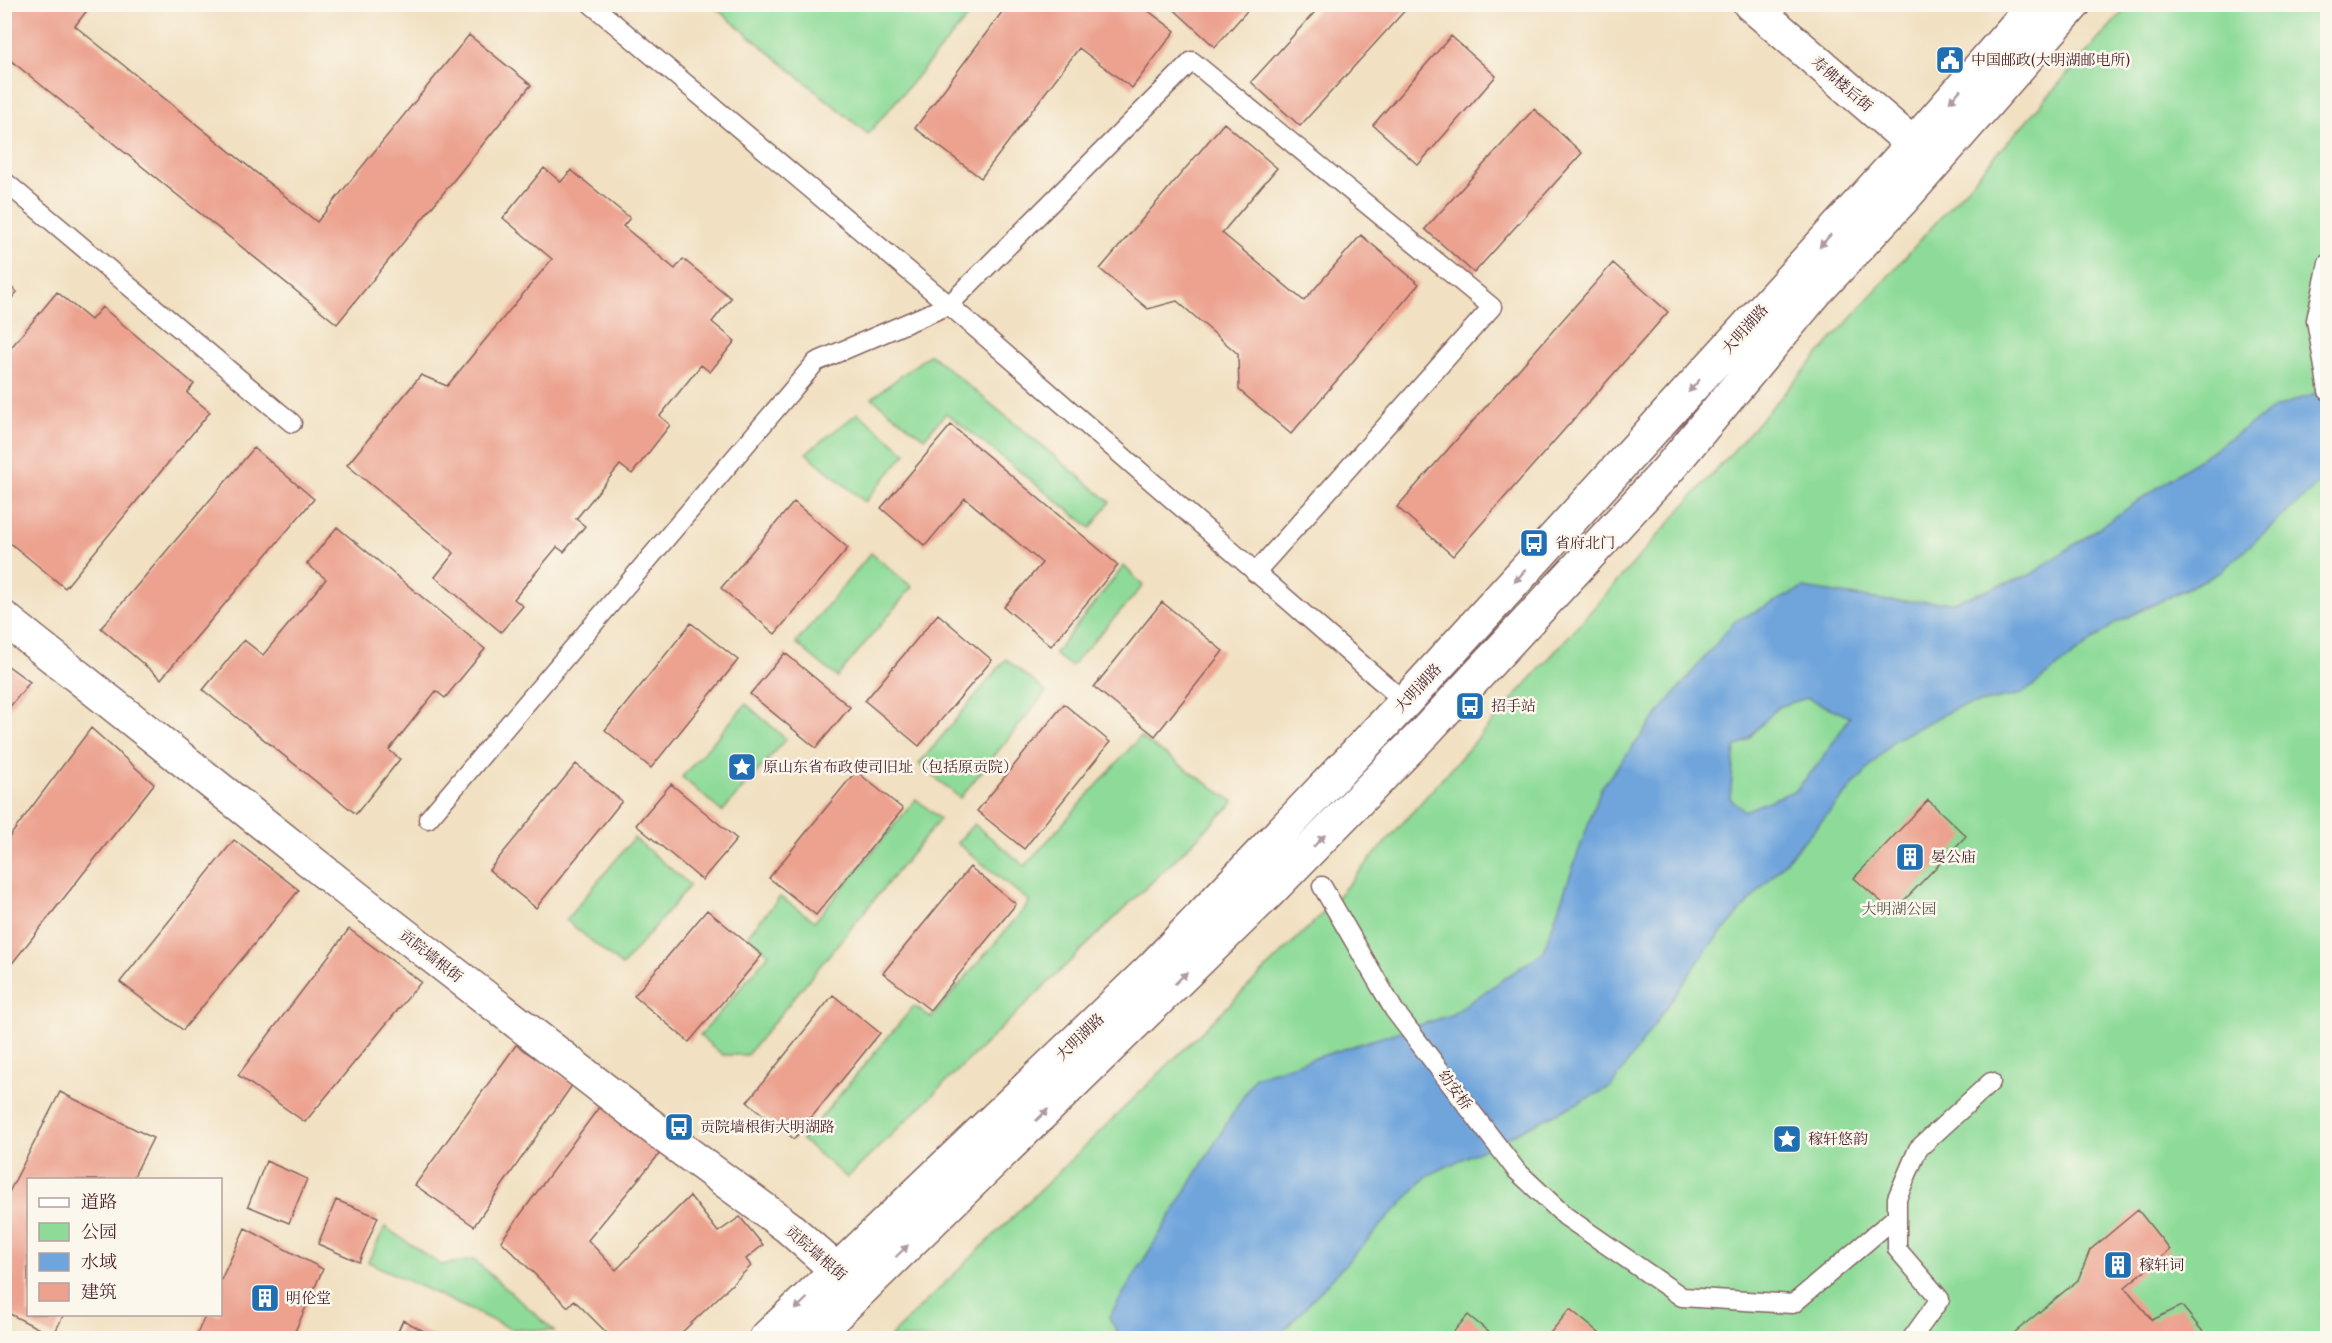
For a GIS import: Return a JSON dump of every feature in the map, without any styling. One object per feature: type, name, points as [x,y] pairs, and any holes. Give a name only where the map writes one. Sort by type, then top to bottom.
[{"type":"main road","name":"寿佛楼后街","points":[[1750,4],[1924,152]]},
{"type":"main road","name":"大明湖路","points":[[812,1338],[1270,891],[1425,732],[1666,472],[1816,292],[2035,4]]},
{"type":"main road","name":"大明湖路","points":[[766,1338],[1152,968],[1924,152],[2074,4]]},
{"type":"main road","name":"贡院墙根街","points":[[4,618],[357,898],[668,1140],[788,1227],[860,1292]]},
{"type":"lane","points":[[591,4],[949,305],[1405,702]]},
{"type":"lane","points":[[428,819],[816,362],[949,305],[1192,61],[1492,307],[1255,573]]},
{"type":"lane","points":[[4,182],[292,423]]},
{"type":"lane","points":[[2328,263],[2316,320],[2328,391]]},
{"type":"lane","name":"幼安桥","points":[[1322,886],[1394,1010],[1516,1170],[1564,1216],[1682,1297],[1794,1304],[1897,1216]]},
{"type":"lane","points":[[1912,1338],[1940,1299],[1897,1249],[1897,1198],[1918,1149],[1991,1082]]},
{"type":"green space","points":[[712,5],[978,5],[868,134]]},
{"type":"green space","name":"大明湖公园","points":[[2129,5],[2327,5],[2327,1338],[889,1338],[1321,915]]},
{"type":"green space","points":[[930,354],[1110,502],[1091,528],[946,413],[924,438],[872,398]]},
{"type":"green space","points":[[858,413],[906,453],[865,502],[806,453]]},
{"type":"green space","points":[[871,553],[912,587],[837,677],[796,643]]},
{"type":"green space","points":[[1124,566],[1143,586],[1071,666],[1054,654]]},
{"type":"green space","points":[[1006,659],[1046,692],[960,798],[919,764]]},
{"type":"green space","points":[[746,704],[786,739],[722,812],[682,777]]},
{"type":"green space","points":[[1140,737],[1234,802],[847,1178],[802,1140],[914,1006],[931,1018],[1030,902],[957,843],[974,824],[1025,866]]},
{"type":"green space","points":[[916,799],[940,819],[747,1055],[723,1055],[700,1036],[769,954],[748,935],[780,897],[815,921]]},
{"type":"green space","points":[[634,838],[690,885],[622,966],[566,920]]},
{"type":"green space","points":[[385,1227],[441,1265],[474,1260],[554,1331],[511,1329],[368,1262]]},
{"type":"water","points":[[2327,389],[2327,477],[2219,573],[2117,622],[2022,694],[1956,708],[1894,740],[1707,949],[1611,1087],[1427,1176],[1277,1338],[1120,1338],[1109,1317],[1255,1077],[1451,1015],[1543,952],[1601,788],[1661,710],[1735,621],[1803,588],[1889,601],[1953,602],[2030,575],[2274,408]],"holes":[[[1807,698],[1850,717],[1820,762],[1796,790],[1744,811],[1730,798],[1735,748],[1746,741],[1778,707]]]},
{"type":"building","points":[[4,4],[92,4],[75,26],[317,222],[469,35],[531,85],[337,324],[4,55]]},
{"type":"building","points":[[1008,4],[1139,4],[1175,31],[1132,88],[1079,48],[981,178],[915,128]]},
{"type":"building","points":[[1168,4],[1253,4],[1215,47]]},
{"type":"building","points":[[1322,4],[1409,6],[1300,126],[1251,82]]},
{"type":"building","points":[[1451,36],[1496,76],[1418,165],[1373,125]]},
{"type":"building","points":[[1534,109],[1582,153],[1474,273],[1425,229]]},
{"type":"building","points":[[1224,123],[1277,168],[1222,233],[1304,301],[1361,235],[1419,284],[1291,434],[1239,390],[1238,354],[1177,301],[1148,309],[1100,269]]},
{"type":"building","points":[[544,168],[561,182],[571,170],[630,218],[623,226],[675,269],[683,259],[731,298],[712,322],[735,341],[710,372],[701,365],[660,416],[670,425],[632,474],[620,465],[576,519],[585,526],[564,552],[557,547],[514,599],[523,606],[501,632],[435,577],[454,553],[347,465],[421,375],[447,386],[552,259],[503,218]]},
{"type":"building","points":[[1613,263],[1668,312],[1453,556],[1397,507]]},
{"type":"building","points":[[4,281],[17,292],[4,307]]},
{"type":"building","points":[[57,292],[91,320],[102,307],[194,384],[187,393],[210,412],[65,588],[4,538],[4,356]]},
{"type":"building","points":[[951,425],[1118,565],[1051,646],[1004,607],[1042,563],[965,498],[925,546],[881,508]]},
{"type":"building","points":[[254,448],[314,499],[161,679],[101,628]]},
{"type":"building","points":[[794,502],[848,548],[775,634],[721,588]]},
{"type":"building","points":[[337,527],[485,649],[445,698],[436,691],[389,750],[400,759],[356,814],[203,690],[244,640],[263,655],[326,579],[307,564]]},
{"type":"building","points":[[1162,602],[1223,651],[1155,736],[1094,687]]},
{"type":"building","points":[[938,614],[992,660],[919,746],[865,701]]},
{"type":"building","points":[[691,623],[738,660],[651,768],[605,730]]},
{"type":"building","points":[[785,653],[850,707],[816,748],[750,694]]},
{"type":"building","points":[[4,663],[30,682],[4,714]]},
{"type":"building","points":[[1064,704],[1110,742],[1024,849],[977,811]]},
{"type":"building","points":[[91,728],[154,784],[10,966],[4,962],[4,844]]},
{"type":"building","points":[[576,764],[622,801],[536,908],[489,870]]},
{"type":"building","points":[[856,771],[903,809],[816,915],[769,878]]},
{"type":"building","points":[[671,784],[737,839],[702,880],[636,825]]},
{"type":"building","name":"晏公庙","points":[[1928,800],[1966,836],[1893,912],[1854,878]]},
{"type":"building","points":[[234,840],[299,890],[183,1030],[120,982]]},
{"type":"building","points":[[970,867],[1016,904],[930,1010],[883,973]]},
{"type":"building","points":[[707,910],[762,955],[689,1042],[634,996]]},
{"type":"building","points":[[349,929],[421,982],[305,1122],[238,1075]]},
{"type":"building","points":[[833,995],[880,1033],[794,1139],[747,1102]]},
{"type":"building","points":[[516,1045],[573,1084],[474,1226],[415,1185]]},
{"type":"building","points":[[613,1088],[661,1152],[588,1240],[616,1270],[690,1196],[718,1232],[740,1217],[763,1245],[746,1259],[751,1266],[676,1338],[612,1338],[574,1300],[568,1307],[501,1241]]},
{"type":"building","points":[[60,1092],[153,1138],[133,1178],[27,1178],[27,1316],[63,1316],[53,1336],[4,1311],[4,1202]]},
{"type":"building","points":[[266,1161],[307,1179],[289,1223],[248,1206]]},
{"type":"building","points":[[336,1200],[378,1217],[359,1262],[318,1244]]},
{"type":"building","name":"稼轩词","points":[[2138,1210],[2170,1250],[2125,1287],[2152,1320],[2182,1306],[2208,1338],[2018,1338],[2014,1333],[2078,1280],[2090,1250]]},
{"type":"building","name":"明伦堂","points":[[245,1228],[323,1269],[292,1338],[201,1338],[196,1336],[205,1316],[222,1316],[222,1278]]},
{"type":"building","points":[[1570,1309],[1605,1338],[1546,1338]]},
{"type":"building","points":[[1468,1315],[1496,1338],[1448,1338]]},
{"type":"building","points":[[403,1320],[437,1338],[395,1338]]},
{"type":"place","name":"中国邮政(大明湖邮电所)","points":[[1950,60]]},
{"type":"place","name":"省府北门","points":[[1534,543]]},
{"type":"place","name":"招手站","points":[[1470,706]]},
{"type":"place","name":"原山东省布政使司旧址（包括原贡院）","points":[[742,767]]},
{"type":"place","name":"晏公庙","points":[[1910,857]]},
{"type":"place","name":"贡院墙根街大明湖路","points":[[679,1127]]},
{"type":"place","name":"稼轩悠韵","points":[[1787,1139]]},
{"type":"place","name":"稼轩词","points":[[2118,1265]]},
{"type":"place","name":"明伦堂","points":[[265,1298]]}]
